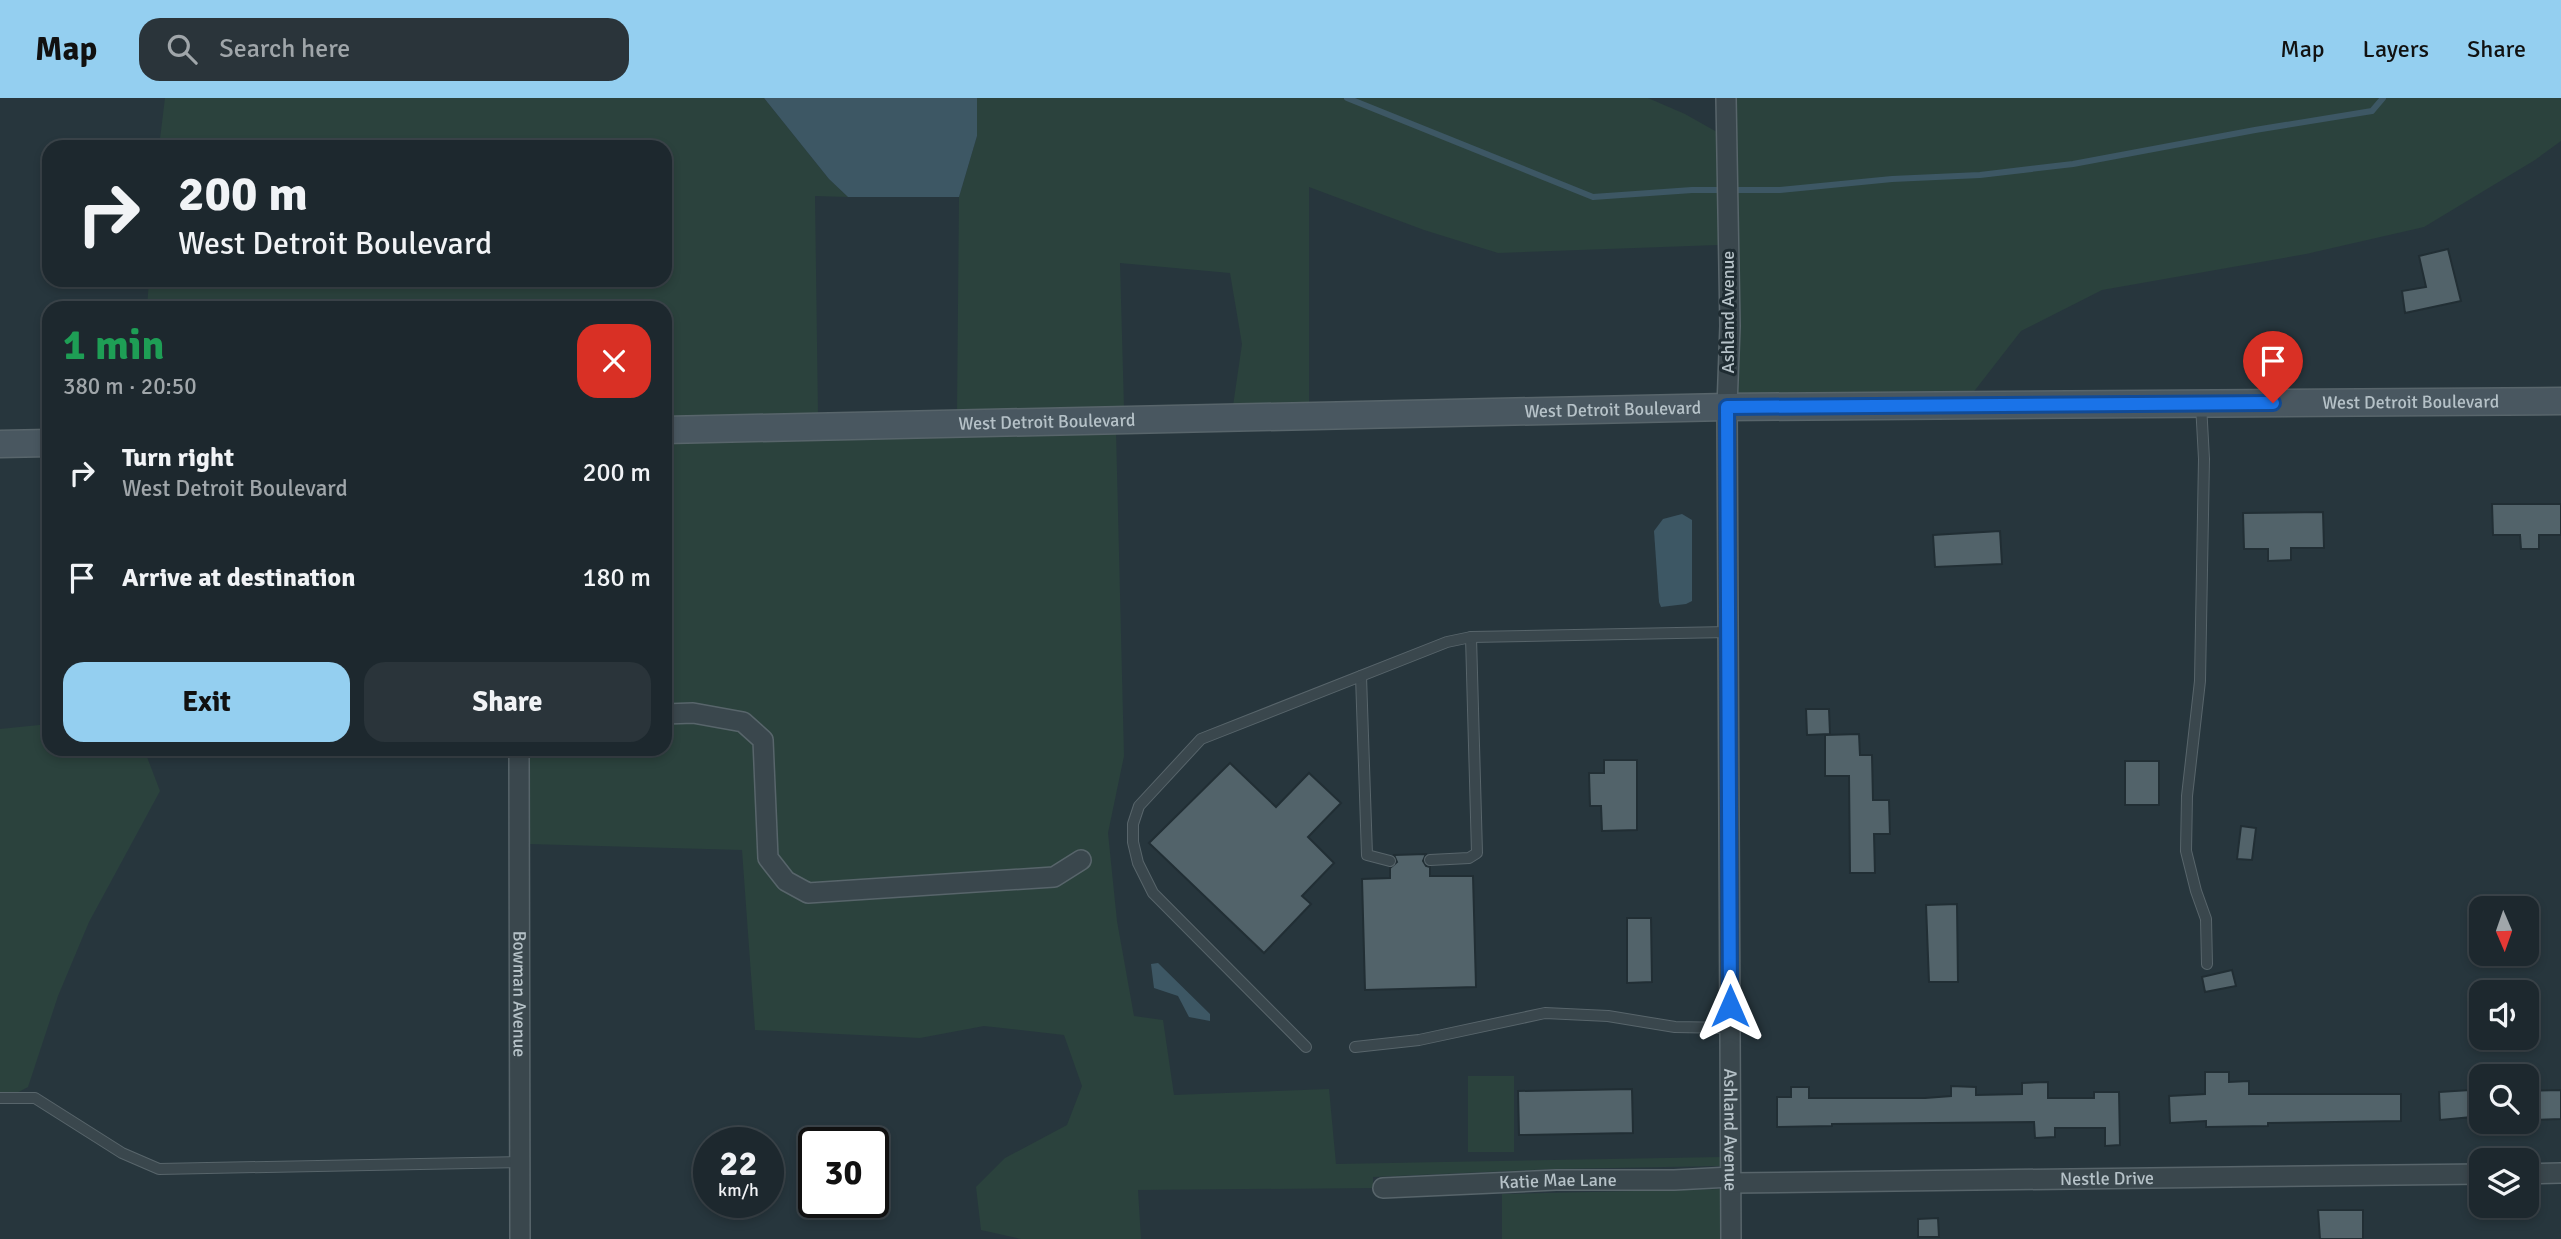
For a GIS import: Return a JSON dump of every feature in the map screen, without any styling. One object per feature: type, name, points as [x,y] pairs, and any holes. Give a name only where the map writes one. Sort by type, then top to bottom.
[{"type":"street","name":"Ashland Avenue","points":[[1726,98],[1730,326],[1727,407],[1731,1239]]},
{"type":"street","name":"West Detroit Boulevard","points":[[672,430],[1727,407],[2561,401]]},
{"type":"street","points":[[0,444],[42,443]]},
{"type":"street","points":[[672,714],[693,713],[743,722],[763,740],[768,858],[786,881],[808,892],[1054,877],[1081,860]]},
{"type":"street","name":"Bowman Avenue","points":[[519,756],[520,1239]]},
{"type":"street","points":[[2539,1174],[2561,1173]]},
{"type":"street","name":"Nestle Drive","points":[[1731,1180],[2469,1174]]},
{"type":"street","name":"Katie Mae Lane","points":[[1383,1188],[1556,1180],[1731,1180]]},
{"type":"lane","points":[[2202,404],[2204,459],[2200,681],[2187,796],[2186,851],[2206,919],[2207,964]]},
{"type":"lane","points":[[1306,1047],[1153,893],[1138,863],[1133,842],[1133,824],[1139,806],[1201,739],[1447,642],[1471,637],[1728,632]]},
{"type":"lane","points":[[1430,860],[1469,858],[1476,853],[1471,637]]},
{"type":"lane","points":[[1361,676],[1367,855],[1390,861]]},
{"type":"lane","points":[[1355,1047],[1419,1040],[1545,1013],[1608,1016],[1675,1027],[1731,1028]]},
{"type":"lane","points":[[0,1098],[35,1098],[122,1153],[159,1169],[520,1162]]},
{"type":"green space","points":[[165,98],[764,98],[829,179],[848,197],[815,196],[818,415],[672,419],[672,301],[148,301],[148,287],[672,287],[672,140],[160,140]]},
{"type":"green space","points":[[977,98],[1648,98],[1717,132],[1718,245],[1498,253],[1424,230],[1309,187],[1309,404],[1233,406],[1242,344],[1230,273],[1120,263],[1124,408],[957,412],[959,197],[977,136]]},
{"type":"green space","points":[[1736,98],[2561,98],[2561,141],[2535,160],[2424,227],[2306,254],[2102,290],[2021,331],[1972,394],[1738,396],[1740,325]]},
{"type":"green space","points":[[1116,431],[1124,756],[1108,833],[1117,921],[1134,1016],[1163,1020],[1174,1095],[1329,1089],[1336,1164],[1721,1157],[1721,1166],[1555,1169],[1373,1177],[1373,1188],[1138,1190],[1141,1239],[1021,1239],[981,1230],[976,1187],[1005,1158],[1067,1125],[1082,1086],[1064,1035],[984,1026],[920,1038],[755,1030],[742,850],[529,844],[529,756],[672,756],[672,442]]},
{"type":"green space","points":[[42,725],[42,756],[147,756],[160,791],[89,922],[58,996],[28,1087],[0,1102],[0,729]]},
{"type":"green space","points":[[1468,1076],[1514,1076],[1514,1152],[1468,1152]]},
{"type":"green space","points":[[1721,1189],[1721,1239],[1502,1239],[1502,1194]]},
{"type":"water","points":[[764,98],[977,98],[977,136],[959,197],[848,197],[829,179]]},
{"type":"water","points":[[1682,514],[1692,520],[1692,601],[1661,607],[1654,531],[1663,519]]},
{"type":"water","points":[[1158,963],[1210,1014],[1210,1021],[1189,1017],[1178,996],[1154,988],[1151,964]]},
{"type":"building","points":[[2448,249],[2461,301],[2405,313],[2402,291],[2426,287],[2419,256]]},
{"type":"building","points":[[2492,504],[2561,504],[2561,535],[2539,535],[2539,549],[2521,549],[2520,535],[2493,535]]},
{"type":"building","points":[[2323,512],[2324,548],[2291,548],[2291,560],[2268,561],[2268,549],[2244,549],[2243,513]]},
{"type":"building","points":[[2000,531],[2002,564],[1935,567],[1933,535]]},
{"type":"building","points":[[1806,709],[1829,709],[1830,734],[1807,735]]},
{"type":"building","points":[[1859,734],[1860,755],[1872,755],[1873,800],[1889,800],[1890,834],[1874,834],[1875,873],[1850,873],[1849,776],[1825,776],[1825,735]]},
{"type":"building","points":[[1604,760],[1637,760],[1637,830],[1602,831],[1601,806],[1590,806],[1589,773],[1604,773]]},
{"type":"building","points":[[2125,761],[2159,761],[2159,805],[2125,805]]},
{"type":"building","points":[[1230,763],[1276,807],[1309,773],[1341,803],[1308,837],[1334,863],[1302,896],[1311,904],[1264,953],[1149,843]]},
{"type":"building","points":[[2241,826],[2256,828],[2252,860],[2237,859]]},
{"type":"building","points":[[1426,854],[1423,861],[1430,867],[1430,876],[1473,876],[1476,987],[1365,990],[1362,879],[1390,878],[1390,868],[1397,862],[1394,855]]},
{"type":"building","points":[[1957,904],[1958,982],[1929,982],[1926,905]]},
{"type":"building","points":[[1627,918],[1651,918],[1652,982],[1627,983]]},
{"type":"building","points":[[2232,970],[2236,986],[2205,992],[2202,977]]},
{"type":"building","points":[[2205,1072],[2229,1072],[2229,1082],[2249,1081],[2249,1094],[2401,1094],[2401,1121],[2206,1127],[2206,1121],[2170,1123],[2169,1096],[2205,1094]]},
{"type":"building","points":[[2048,1082],[2048,1098],[2094,1098],[2094,1092],[2119,1092],[2120,1145],[2105,1146],[2105,1128],[2055,1128],[2055,1137],[2035,1138],[2034,1122],[1777,1127],[1777,1097],[1791,1097],[1791,1087],[1809,1087],[1809,1098],[1925,1098],[1951,1096],[1951,1086],[1976,1087],[1976,1095],[2022,1094],[2022,1083]]},
{"type":"building","points":[[1632,1089],[1633,1133],[1519,1135],[1518,1091]]},
{"type":"building","points":[[2469,1090],[2469,1117],[2440,1120],[2439,1092]]},
{"type":"building","points":[[2561,1090],[2561,1119],[2539,1120],[2539,1091]]},
{"type":"building","points":[[2318,1210],[2363,1210],[2363,1239],[2320,1239]]},
{"type":"building","points":[[1938,1218],[1939,1237],[1918,1237],[1918,1219]]},
{"type":"waterway","points":[[1347,98],[1593,197],[1692,190],[1780,190],[1892,179],[1980,175],[2073,164],[2372,111],[2383,98]]},
{"type":"route","points":[[1730,1006],[1727,407],[2273,403]]}]
